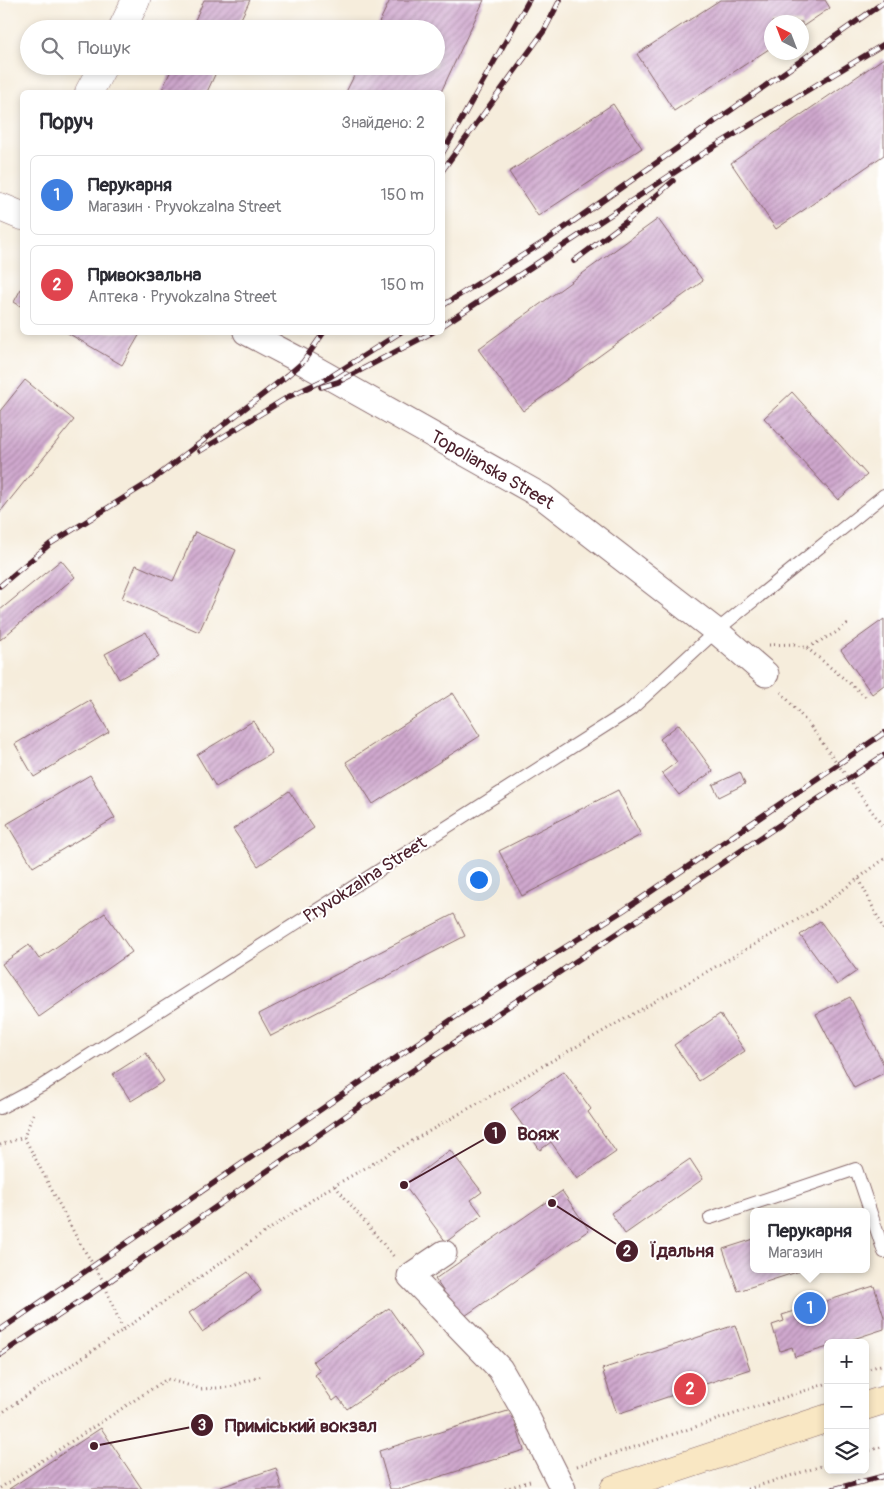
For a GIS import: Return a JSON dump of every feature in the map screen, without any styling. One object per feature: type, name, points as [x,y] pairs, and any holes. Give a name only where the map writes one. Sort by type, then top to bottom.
[{"type":"main road","points":[[869,1405],[884,1400]]},
{"type":"main road","points":[[614,1489],[824,1419]]},
{"type":"street","points":[[126,20],[136,0]]},
{"type":"street","points":[[90,90],[98,75]]},
{"type":"street","points":[[0,207],[20,215]]},
{"type":"street","name":"Topolianska Street","points":[[252,335],[543,497],[716,631],[766,674]]},
{"type":"street","points":[[444,1253],[410,1276],[500,1369],[523,1409],[559,1481]]},
{"type":"lane","name":"Pryvokzalna Street","points":[[0,1108],[43,1086],[630,710],[716,631],[884,495]]},
{"type":"lane","points":[[710,1218],[856,1169],[869,1208]]},
{"type":"lane","points":[[870,1210],[884,1252]]},
{"type":"path","points":[[807,648],[835,633],[848,623]]},
{"type":"path","points":[[768,645],[794,644],[807,648],[866,697]]},
{"type":"path","points":[[766,674],[811,727],[884,828]]},
{"type":"path","points":[[0,1414],[335,1186],[823,905],[884,859]]},
{"type":"path","points":[[859,879],[884,930]]},
{"type":"path","points":[[43,1086],[24,1137],[78,1240],[102,1279],[123,1330]]},
{"type":"path","points":[[0,1144],[24,1137]]},
{"type":"path","points":[[335,1186],[410,1276]]},
{"type":"path","points":[[869,1369],[884,1364]]},
{"type":"path","points":[[0,1488],[167,1379],[201,1389],[230,1387],[262,1376]]},
{"type":"path","points":[[505,1489],[559,1481],[824,1383]]},
{"type":"path","points":[[869,1451],[884,1446]]},
{"type":"path","points":[[748,1489],[824,1465]]},
{"type":"building","points":[[204,0],[250,0],[240,20],[195,20]]},
{"type":"building","points":[[390,0],[484,0],[442,90],[347,90],[354,75],[445,75],[445,20],[380,20]]},
{"type":"building","points":[[720,0],[825,0],[830,8],[809,22],[809,15],[764,15],[764,52],[674,111],[637,54]]},
{"type":"building","points":[[884,58],[884,155],[776,229],[731,163]]},
{"type":"building","points":[[169,75],[215,75],[208,90],[162,90]]},
{"type":"building","points":[[613,104],[642,148],[538,216],[509,172]]},
{"type":"building","points":[[658,219],[703,281],[523,411],[478,349]]},
{"type":"building","points":[[20,291],[20,306],[14,302]]},
{"type":"building","points":[[71,335],[139,335],[122,365]]},
{"type":"building","points":[[25,380],[74,420],[0,512],[0,411]]},
{"type":"building","points":[[792,392],[867,475],[838,500],[764,418]]},
{"type":"building","points":[[195,532],[236,550],[199,632],[122,598],[136,565],[173,581]]},
{"type":"building","points":[[61,560],[75,577],[0,640],[0,610]]},
{"type":"building","points":[[884,619],[884,685],[872,694],[841,650]]},
{"type":"building","points":[[146,632],[159,657],[119,679],[105,654]]},
{"type":"building","points":[[453,693],[480,736],[373,804],[346,762]]},
{"type":"building","points":[[90,700],[109,732],[34,777],[15,744]]},
{"type":"building","points":[[253,721],[272,753],[216,787],[197,755]]},
{"type":"building","points":[[679,724],[713,771],[679,795],[662,773],[677,762],[660,739]]},
{"type":"building","points":[[740,772],[745,784],[719,797],[713,785]]},
{"type":"building","points":[[90,775],[115,818],[33,867],[7,824]]},
{"type":"building","points":[[618,790],[641,835],[522,896],[499,851]]},
{"type":"building","points":[[289,791],[314,828],[258,866],[233,829]]},
{"type":"building","points":[[105,913],[132,952],[39,1017],[2,964],[29,945],[39,959]]},
{"type":"building","points":[[454,914],[465,936],[271,1036],[259,1014]]},
{"type":"building","points":[[820,921],[857,971],[837,985],[800,935]]},
{"type":"building","points":[[850,997],[884,1065],[884,1073],[854,1088],[816,1014]]},
{"type":"building","points":[[720,1014],[745,1051],[699,1081],[674,1045]]},
{"type":"building","points":[[146,1053],[164,1081],[131,1101],[113,1074]]},
{"type":"building","points":[[564,1071],[591,1109],[588,1112],[616,1152],[577,1179],[551,1142],[540,1150],[511,1109]]},
{"type":"building","points":[[450,1150],[482,1192],[471,1200],[482,1215],[446,1242],[404,1185]]},
{"type":"building","points":[[690,1159],[703,1179],[625,1234],[611,1213]]},
{"type":"building","points":[[562,1191],[589,1230],[462,1318],[435,1279]]},
{"type":"building","points":[[750,1240],[750,1273],[794,1273],[738,1291],[723,1249]]},
{"type":"building","points":[[248,1272],[261,1291],[202,1332],[189,1313]]},
{"type":"building","points":[[874,1286],[884,1317],[884,1329],[853,1339],[824,1339],[824,1348],[795,1357],[792,1347],[780,1351],[772,1325],[784,1321],[782,1315]]},
{"type":"building","points":[[389,1308],[423,1356],[347,1409],[338,1397],[333,1401],[315,1375],[320,1371],[313,1361]]},
{"type":"building","points":[[735,1325],[750,1369],[617,1414],[602,1369]]},
{"type":"building","points":[[511,1410],[524,1450],[401,1489],[390,1489],[379,1451]]},
{"type":"building","points":[[101,1428],[142,1489],[9,1489]]},
{"type":"building","points":[[276,1468],[282,1489],[215,1489]]},
{"type":"railway","points":[[445,149],[529,0]]},
{"type":"railway","points":[[445,167],[544,31],[560,0]]},
{"type":"railway","points":[[445,304],[547,240],[884,2]]},
{"type":"railway","points":[[445,324],[707,151],[884,44]]},
{"type":"railway","points":[[574,261],[627,221],[673,181]]},
{"type":"railway","points":[[0,586],[50,544],[151,481],[288,375],[303,362],[322,335]]},
{"type":"railway","points":[[200,451],[288,397],[330,377],[396,335]]},
{"type":"railway","points":[[321,387],[338,382],[427,335]]},
{"type":"railway","points":[[0,1330],[467,1009],[624,910],[884,733]]},
{"type":"railway","points":[[0,1355],[104,1285],[370,1099],[884,755]]},
{"type":"railway","points":[[834,1489],[884,1476]]},
{"type":"place","name":"Вояж","points":[[404,1185]]},
{"type":"place","name":"Їдальня","points":[[552,1203]]},
{"type":"place","name":"Перукарня","points":[[810,1308]]},
{"type":"place","name":"Привокзальна","points":[[690,1389]]},
{"type":"place","name":"Приміський вокзал","points":[[94,1446]]}]
